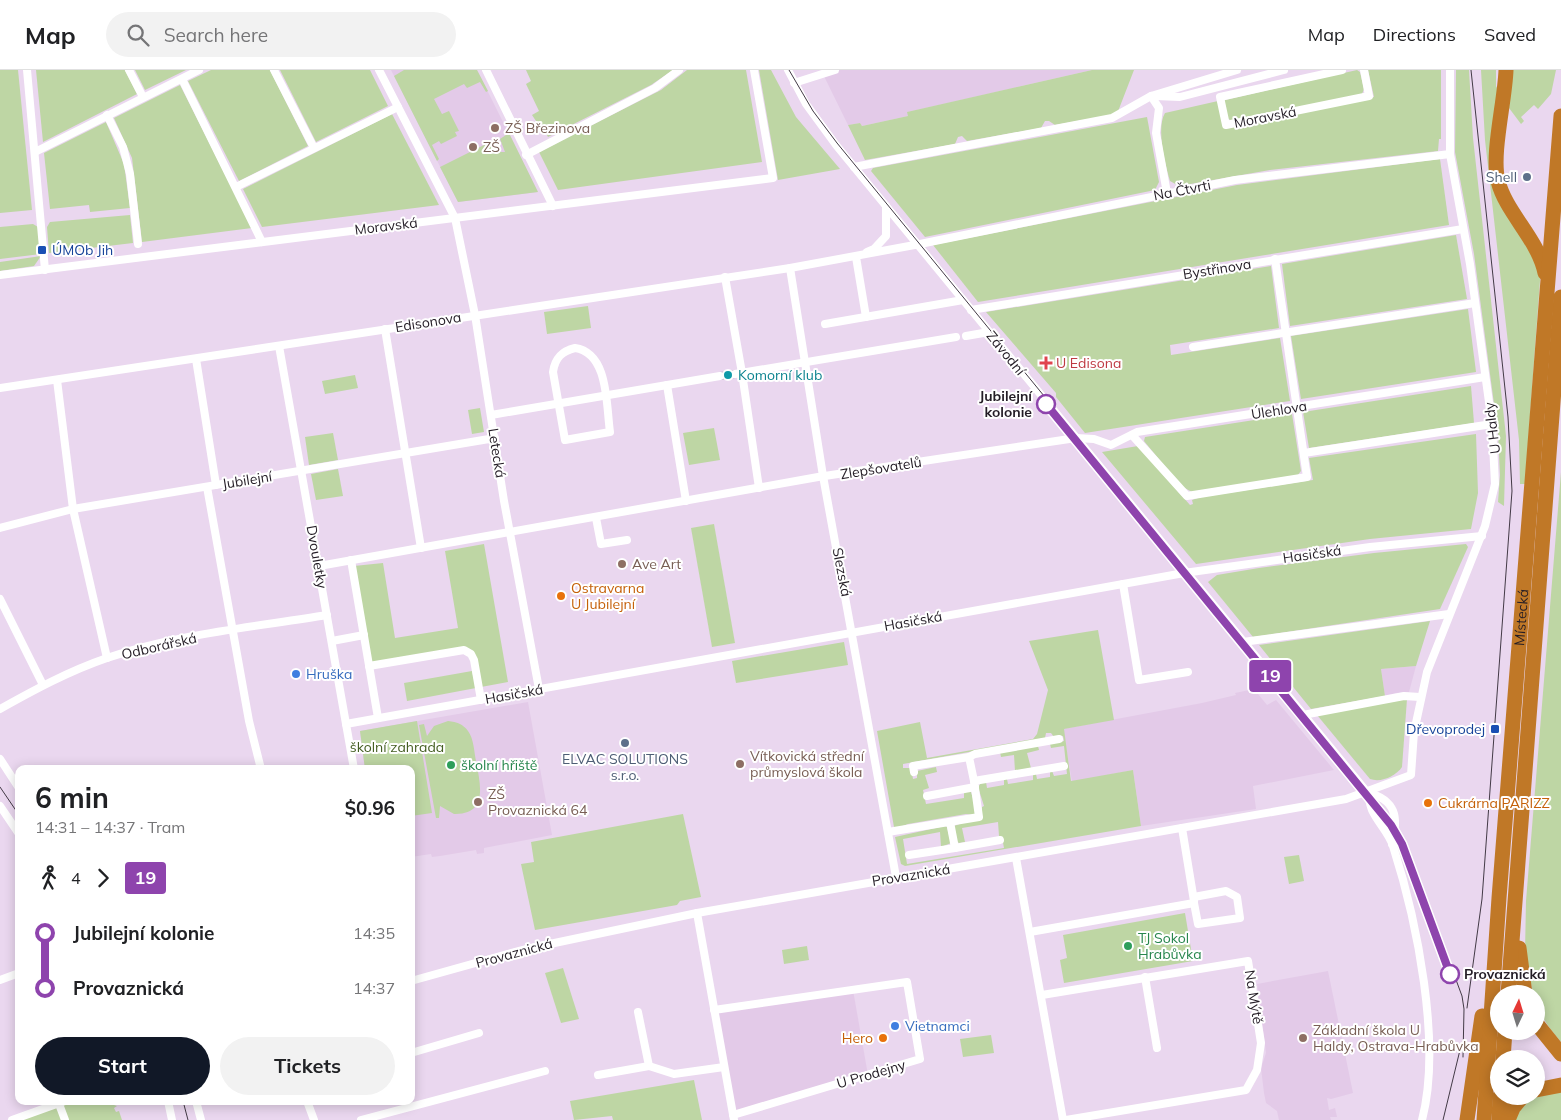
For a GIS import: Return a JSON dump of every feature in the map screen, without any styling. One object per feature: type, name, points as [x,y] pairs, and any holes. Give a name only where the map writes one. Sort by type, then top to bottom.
[{"type":"highway","points":[[1506,70],[1496,163],[1498,181],[1505,197],[1539,254],[1547,290]]},
{"type":"highway","name":"Místecká","points":[[1484,1120],[1499,898],[1561,116]]},
{"type":"highway","name":"Místecká","points":[[1509,985],[1561,297]]},
{"type":"highway","points":[[1515,896],[1523,985]]},
{"type":"highway","points":[[1467,1120],[1499,898]]},
{"type":"highway","points":[[1545,1034],[1561,1054]]},
{"type":"highway","points":[[1545,1088],[1561,1085]]},
{"type":"highway","points":[[1499,1120],[1500,1105]]},
{"type":"highway","points":[[1508,1120],[1516,1105]]},
{"type":"street","points":[[27,70],[45,270]]},
{"type":"street","points":[[129,70],[143,97]]},
{"type":"street","points":[[35,152],[199,70]]},
{"type":"street","points":[[274,70],[314,148]]},
{"type":"street","name":"Letecká","points":[[379,70],[455,218],[475,315],[510,533],[539,689]]},
{"type":"street","points":[[486,70],[526,155],[553,206]]},
{"type":"street","points":[[526,155],[655,88],[679,70]]},
{"type":"street","name":"Moravská","points":[[0,275],[773,178],[754,70]]},
{"type":"street","name":"Závodní","points":[[788,70],[794,83],[821,125],[854,167],[1367,792]]},
{"type":"street","points":[[794,83],[834,70]]},
{"type":"street","points":[[854,167],[1112,118],[1151,96],[1237,70]]},
{"type":"street","points":[[1151,96],[1180,97],[1284,70]]},
{"type":"street","name":"Moravská","points":[[1342,70],[1220,97],[1226,125],[1369,96],[1364,70]]},
{"type":"street","name":"U Haldy","points":[[1411,775],[1414,732],[1420,697],[1427,672],[1482,536],[1495,484],[1492,424],[1475,303],[1450,154],[1450,70]]},
{"type":"street","points":[[182,79],[262,242]]},
{"type":"street","points":[[1151,96],[1159,108],[1156,134],[1168,193]]},
{"type":"street","points":[[236,187],[398,107]]},
{"type":"street","points":[[107,115],[123,147],[130,174],[138,244]]},
{"type":"street","name":"Na Čtvrti","points":[[918,245],[1235,180],[1450,154]]},
{"type":"street","name":"Edisonova","points":[[856,256],[874,248],[886,236],[886,206]]},
{"type":"street","name":"Bystřinova","points":[[971,310],[1463,229]]},
{"type":"street","name":"Edisonova","points":[[0,388],[790,268],[918,245]]},
{"type":"street","points":[[856,256],[866,317]]},
{"type":"street","points":[[1132,435],[1187,496],[1307,477],[1284,332],[1275,259]]},
{"type":"street","name":"Slezská","points":[[790,268],[823,476],[853,632],[896,877]]},
{"type":"street","points":[[725,277],[738,374],[759,488]]},
{"type":"street","points":[[825,324],[963,300]]},
{"type":"street","points":[[1193,347],[1475,303]]},
{"type":"street","points":[[385,329],[421,548]]},
{"type":"street","points":[[966,336],[989,332]]},
{"type":"street","points":[[738,374],[956,337]]},
{"type":"street","name":"Dvouletky","points":[[279,346],[353,765]]},
{"type":"street","points":[[573,348],[586,350],[594,356],[600,366],[610,432],[565,440],[558,404],[553,372],[554,363],[560,355],[573,348]]},
{"type":"street","points":[[196,359],[216,485]]},
{"type":"street","points":[[491,415],[720,376]]},
{"type":"street","name":"Úlehlova","points":[[1076,438],[1094,439],[1111,445],[1138,432],[1485,377]]},
{"type":"street","points":[[57,380],[72,509],[107,658]]},
{"type":"street","points":[[667,385],[686,501]]},
{"type":"street","points":[[1304,453],[1492,424]]},
{"type":"street","name":"Jubilejní","points":[[0,528],[72,509],[495,438]]},
{"type":"street","name":"Zlepšovatelů","points":[[319,566],[823,476],[1076,438]]},
{"type":"street","points":[[207,487],[249,721],[260,765]]},
{"type":"street","points":[[596,518],[601,544],[627,540]]},
{"type":"street","name":"Hasičská","points":[[346,724],[1186,573],[1370,547],[1482,536]]},
{"type":"street","points":[[351,560],[378,718]]},
{"type":"street","points":[[1123,584],[1139,680],[1188,672]]},
{"type":"street","points":[[0,599],[43,685]]},
{"type":"street","points":[[1243,642],[1449,614]]},
{"type":"street","name":"Odborářská","points":[[0,709],[43,685],[107,658],[172,640],[327,615]]},
{"type":"street","points":[[332,641],[364,635]]},
{"type":"street","points":[[369,666],[464,650],[471,654],[474,660],[481,700]]},
{"type":"street","points":[[1303,715],[1404,696],[1420,697]]},
{"type":"street","points":[[914,772],[913,766],[970,757],[976,754],[1059,739]]},
{"type":"street","points":[[888,832],[979,817],[970,757]]},
{"type":"street","points":[[0,759],[15,782]]},
{"type":"street","points":[[927,796],[974,784],[1064,766]]},
{"type":"street","name":"Provaznická","points":[[415,980],[526,949],[697,912],[1016,858],[1346,798],[1411,775]]},
{"type":"street","points":[[1367,792],[1381,796],[1394,812],[1396,826],[1392,844]]},
{"type":"street","points":[[1367,792],[1372,810],[1392,844],[1410,908],[1429,1034],[1428,1085],[1422,1120]]},
{"type":"street","points":[[0,806],[15,828]]},
{"type":"street","points":[[950,822],[955,848]]},
{"type":"street","points":[[1030,932],[1194,900],[1226,891],[1237,897],[1240,918],[1198,924],[1194,900],[1182,828]]},
{"type":"street","points":[[909,855],[1000,840]]},
{"type":"street","points":[[1016,858],[1064,1120]]},
{"type":"street","points":[[697,912],[734,1117]]},
{"type":"street","name":"Na Mýtě","points":[[1042,995],[1248,961],[1261,1043],[1257,1070],[1246,1090],[1064,1120]]},
{"type":"street","points":[[0,980],[15,974]]},
{"type":"street","points":[[1145,977],[1156,1048]]},
{"type":"street","name":"U Prodejny","points":[[714,1010],[906,982],[920,1059],[734,1117]]},
{"type":"street","points":[[638,1012],[649,1066]]},
{"type":"street","points":[[415,1051],[479,1033]]},
{"type":"street","points":[[598,1074],[649,1066],[674,1074],[724,1067]]},
{"type":"street","points":[[361,1120],[545,1070]]},
{"type":"street","points":[[12,1120],[54,1105]]},
{"type":"street","points":[[62,1105],[65,1120]]},
{"type":"street","points":[[169,1105],[172,1120]]},
{"type":"street","points":[[197,1105],[201,1120]]},
{"type":"street","points":[[308,1105],[314,1120]]},
{"type":"shaded area","name":"ZŠ","points":[[391,70],[477,70],[538,192],[458,202]]},
{"type":"shaded area","points":[[821,70],[1092,70],[908,112],[908,116],[862,126],[860,123],[848,125]]},
{"type":"shaded area","points":[[1416,666],[1409,692],[1385,696],[1381,669]]},
{"type":"shaded area","points":[[1254,689],[1267,705],[1276,700],[1334,770],[1253,786],[1256,809],[1141,826],[1133,770],[1072,782],[1063,729],[1202,703]]},
{"type":"shaded area","name":"ZŠ Provaznická 64","points":[[528,702],[552,835],[484,848],[484,853],[477,854],[476,850],[432,857],[431,854],[415,856],[415,765],[364,765],[360,731]]},
{"type":"shaded area","name":"Základní škola U Haldy, Ostrava-Hrabůvka","points":[[1328,971],[1353,1093],[1331,1099],[1327,1098],[1329,1110],[1335,1108],[1337,1117],[1330,1117],[1331,1120],[1279,1120],[1277,1111],[1266,1103],[1264,1093],[1261,1068],[1266,1053],[1257,984]]},
{"type":"shaded area","points":[[853,990],[868,1075],[733,1115],[714,1010]]},
{"type":"green space","points":[[0,70],[18,70],[32,210],[0,213]]},
{"type":"green space","points":[[36,70],[125,70],[137,94],[43,142]]},
{"type":"green space","points":[[135,70],[186,70],[145,90]]},
{"type":"green space","points":[[211,70],[270,70],[308,146],[239,181],[188,81]]},
{"type":"green space","points":[[280,70],[370,70],[388,106],[316,142]]},
{"type":"green space","points":[[404,70],[477,70],[488,91],[486,92],[480,82],[467,88],[464,84],[434,99],[442,114],[449,111],[459,131],[455,132],[457,136],[441,144],[439,141],[432,145],[439,159],[437,161],[394,76]]},
{"type":"green space","points":[[526,70],[673,70],[651,85],[548,137],[541,123],[538,124],[532,115],[539,111],[526,84],[531,81]]},
{"type":"green space","points":[[687,70],[746,70],[762,162],[558,190],[539,152],[661,90]]},
{"type":"green space","points":[[759,70],[771,70],[796,117],[840,169],[778,180]]},
{"type":"green space","points":[[1092,70],[1134,70],[1117,114],[1055,125],[1045,121],[1041,128],[967,141],[962,136],[958,137],[955,144],[865,160],[848,125],[860,123],[862,126],[908,116],[907,112]]},
{"type":"green space","points":[[1357,70],[1360,72],[1364,89],[1362,94],[1233,121],[1228,119],[1225,100]]},
{"type":"green space","points":[[1368,70],[1441,70],[1441,139],[1439,139],[1438,151],[1270,170],[1179,186],[1170,181],[1161,137],[1162,120],[1165,113],[1218,101],[1223,127],[1374,97]]},
{"type":"green space","points":[[1456,70],[1469,70],[1473,138],[1506,436],[1504,506],[1498,502],[1500,475],[1498,434],[1474,254],[1455,152]]},
{"type":"green space","points":[[1481,70],[1496,70],[1496,86],[1500,94],[1491,160],[1541,267],[1525,484],[1520,484],[1519,440],[1485,140]]},
{"type":"green space","points":[[1511,70],[1556,70],[1551,94],[1538,109],[1534,105],[1521,117],[1524,121],[1521,124],[1509,108]]},
{"type":"green space","points":[[180,85],[252,228],[142,242],[132,158],[114,118]]},
{"type":"green space","points":[[392,114],[439,205],[262,227],[243,189]]},
{"type":"green space","points":[[1147,117],[1159,182],[1155,190],[925,237],[871,171],[873,168]]},
{"type":"green space","points":[[106,122],[124,164],[130,208],[90,212],[89,205],[50,209],[44,153]]},
{"type":"green space","points":[[509,133],[538,192],[458,202],[440,167],[494,140],[501,152],[505,152],[500,139]]},
{"type":"green space","points":[[1440,159],[1449,225],[978,302],[933,245],[1237,185]]},
{"type":"green space","points":[[130,215],[133,243],[49,253],[47,227],[50,222]]},
{"type":"green space","points":[[33,224],[38,227],[41,254],[0,259],[0,227]]},
{"type":"green space","points":[[1456,235],[1467,299],[1290,326],[1282,264]]},
{"type":"green space","points":[[41,256],[34,266],[0,271],[0,262]]},
{"type":"green space","points":[[1271,266],[1279,328],[1170,345],[1171,355],[1280,338],[1290,401],[1085,433],[1056,397],[1056,393],[986,312]]},
{"type":"green space","points":[[588,306],[591,328],[547,334],[544,312]]},
{"type":"green space","points":[[1468,309],[1476,372],[1301,399],[1291,336]]},
{"type":"green space","points":[[355,375],[358,388],[325,394],[322,381]]},
{"type":"green space","points":[[1471,386],[1474,423],[1309,448],[1303,412]]},
{"type":"green space","points":[[480,408],[484,432],[472,434],[468,410]]},
{"type":"green space","points":[[1292,414],[1301,471],[1297,476],[1192,492],[1181,486],[1144,441],[1145,437]]},
{"type":"green space","points":[[714,428],[720,460],[689,465],[683,433]]},
{"type":"green space","points":[[333,433],[338,460],[309,465],[305,437]]},
{"type":"green space","points":[[1476,434],[1478,493],[1471,529],[1370,539],[1196,564],[1102,452],[1138,446],[1190,505],[1193,504],[1192,500],[1201,497],[1313,480],[1309,458]]},
{"type":"green space","points":[[338,469],[343,496],[316,500],[311,474]]},
{"type":"green space","points":[[1561,472],[1561,1042],[1545,1020],[1545,985],[1531,985],[1525,952],[1526,901]]},
{"type":"green space","points":[[714,524],[735,643],[712,647],[691,528]]},
{"type":"green space","points":[[484,544],[508,682],[481,687],[473,651],[371,663],[354,566],[383,563],[395,638],[458,628],[445,551]]},
{"type":"green space","points":[[1466,544],[1468,547],[1440,609],[1253,637],[1208,582],[1217,575],[1259,568],[1374,553]]},
{"type":"green space","points":[[1430,621],[1416,666],[1381,669],[1385,696],[1311,709],[1259,645]]},
{"type":"green space","points":[[1098,630],[1114,720],[1064,729],[1071,781],[1133,770],[1141,826],[905,866],[901,864],[895,837],[945,826],[947,827],[951,843],[941,847],[940,832],[903,839],[907,864],[1004,848],[1002,837],[999,836],[998,822],[962,828],[965,842],[959,843],[956,841],[954,826],[982,816],[982,807],[984,806],[978,787],[981,783],[986,782],[987,788],[1004,785],[1004,779],[1007,779],[1008,784],[1033,780],[1033,774],[1036,774],[1037,779],[1050,777],[1050,772],[1052,771],[1054,776],[1067,774],[1064,746],[1051,748],[1050,744],[1064,741],[1063,736],[1054,737],[1051,733],[1046,733],[1045,738],[903,764],[903,768],[911,768],[913,779],[917,778],[917,771],[936,767],[937,772],[925,775],[929,788],[923,790],[926,804],[964,798],[964,792],[971,792],[977,811],[974,815],[966,814],[908,824],[897,828],[894,827],[877,731],[920,722],[927,758],[1033,739],[1037,734],[1048,690],[1029,641]]},
{"type":"green space","points":[[844,642],[848,665],[736,683],[732,661]]},
{"type":"green space","points":[[472,671],[476,688],[407,701],[404,683]]},
{"type":"green space","points":[[1407,699],[1402,767],[1392,776],[1379,780],[1370,779],[1317,715]]},
{"type":"green space","name":"školní zahrada","points":[[417,721],[432,813],[415,815],[415,765],[364,765],[360,731]]},
{"type":"green space","name":"školní hřiště","points":[[448,721],[462,725],[468,731],[471,738],[474,746],[480,796],[473,809],[465,813],[454,814],[440,806],[439,818],[436,818],[419,725],[424,724],[427,736],[434,726]]},
{"type":"green space","points":[[1038,746],[1039,750],[1027,753],[1031,768],[1015,771],[1014,755],[1001,757],[1000,752]]},
{"type":"green space","points":[[683,814],[701,897],[680,901],[677,905],[535,930],[521,864],[534,862],[531,842]]},
{"type":"green space","points":[[1299,855],[1304,881],[1289,884],[1284,857]]},
{"type":"green space","name":"TJ Sokol Hrabůvka","points":[[1185,913],[1193,961],[1064,983],[1060,960],[1067,958],[1063,935]]},
{"type":"green space","points":[[807,946],[809,960],[784,964],[782,950]]},
{"type":"green space","points":[[563,968],[579,1019],[561,1023],[545,973]]},
{"type":"green space","points":[[991,1035],[994,1053],[963,1057],[960,1039]]},
{"type":"green space","points":[[694,1080],[702,1120],[613,1120],[612,1116],[574,1120],[570,1101]]},
{"type":"green space","points":[[1561,1085],[1561,1120],[1508,1120],[1517,1105],[1545,1105],[1545,1092]]},
{"type":"green space","points":[[61,1105],[114,1105],[117,1106],[114,1108],[116,1112],[119,1111],[122,1120],[20,1120]]},
{"type":"tunnel","points":[[720,376],[735,374]]},
{"type":"tram line","points":[[789,70],[813,111],[837,143],[1396,826],[1405,842],[1462,996],[1464,1009],[1463,1057]]},
{"type":"tram line","points":[[1467,1008],[1482,899],[1512,491],[1508,417],[1471,70]]},
{"type":"tram line","name":"19","points":[[1046,404],[1396,832],[1450,974]]},
{"type":"tram line","points":[[0,787],[15,809]]},
{"type":"tram line","points":[[1443,1120],[1460,1050]]},
{"type":"tram line","points":[[184,1105],[188,1120]]},
{"type":"place","name":"ZŠ Březinova","points":[[495,128]]},
{"type":"place","name":"ZŠ","points":[[473,147]]},
{"type":"place","name":"Shell","points":[[1527,177]]},
{"type":"place","name":"ÚMOb Jih","points":[[42,250]]},
{"type":"place","name":"U Edisona","points":[[1046,363]]},
{"type":"place","name":"Komorní klub","points":[[728,375]]},
{"type":"place","name":"Jubilejní kolonie","points":[[1046,404]]},
{"type":"place","name":"Ave Art","points":[[622,564]]},
{"type":"place","name":"Ostravarna U Jubilejní","points":[[561,596]]},
{"type":"place","name":"Hruška","points":[[296,674]]},
{"type":"place","name":"Dřevoprodej","points":[[1495,729]]},
{"type":"place","name":"ELVAC SOLUTIONS s.r.o.","points":[[625,743]]},
{"type":"place","name":"Vítkovická střední průmyslová škola","points":[[740,764]]},
{"type":"place","name":"školní hřiště","points":[[451,765]]},
{"type":"place","name":"ZŠ Provaznická 64","points":[[478,802]]},
{"type":"place","name":"Cukrárna PARIZZ","points":[[1428,803]]},
{"type":"place","name":"TJ Sokol Hrabůvka","points":[[1128,946]]},
{"type":"place","name":"Provaznická","points":[[1450,974]]},
{"type":"place","name":"Vietnamci","points":[[895,1026]]},
{"type":"place","name":"Hero","points":[[883,1038]]},
{"type":"place","name":"Základní škola U Haldy, Ostrava-Hrabůvka","points":[[1303,1038]]}]
